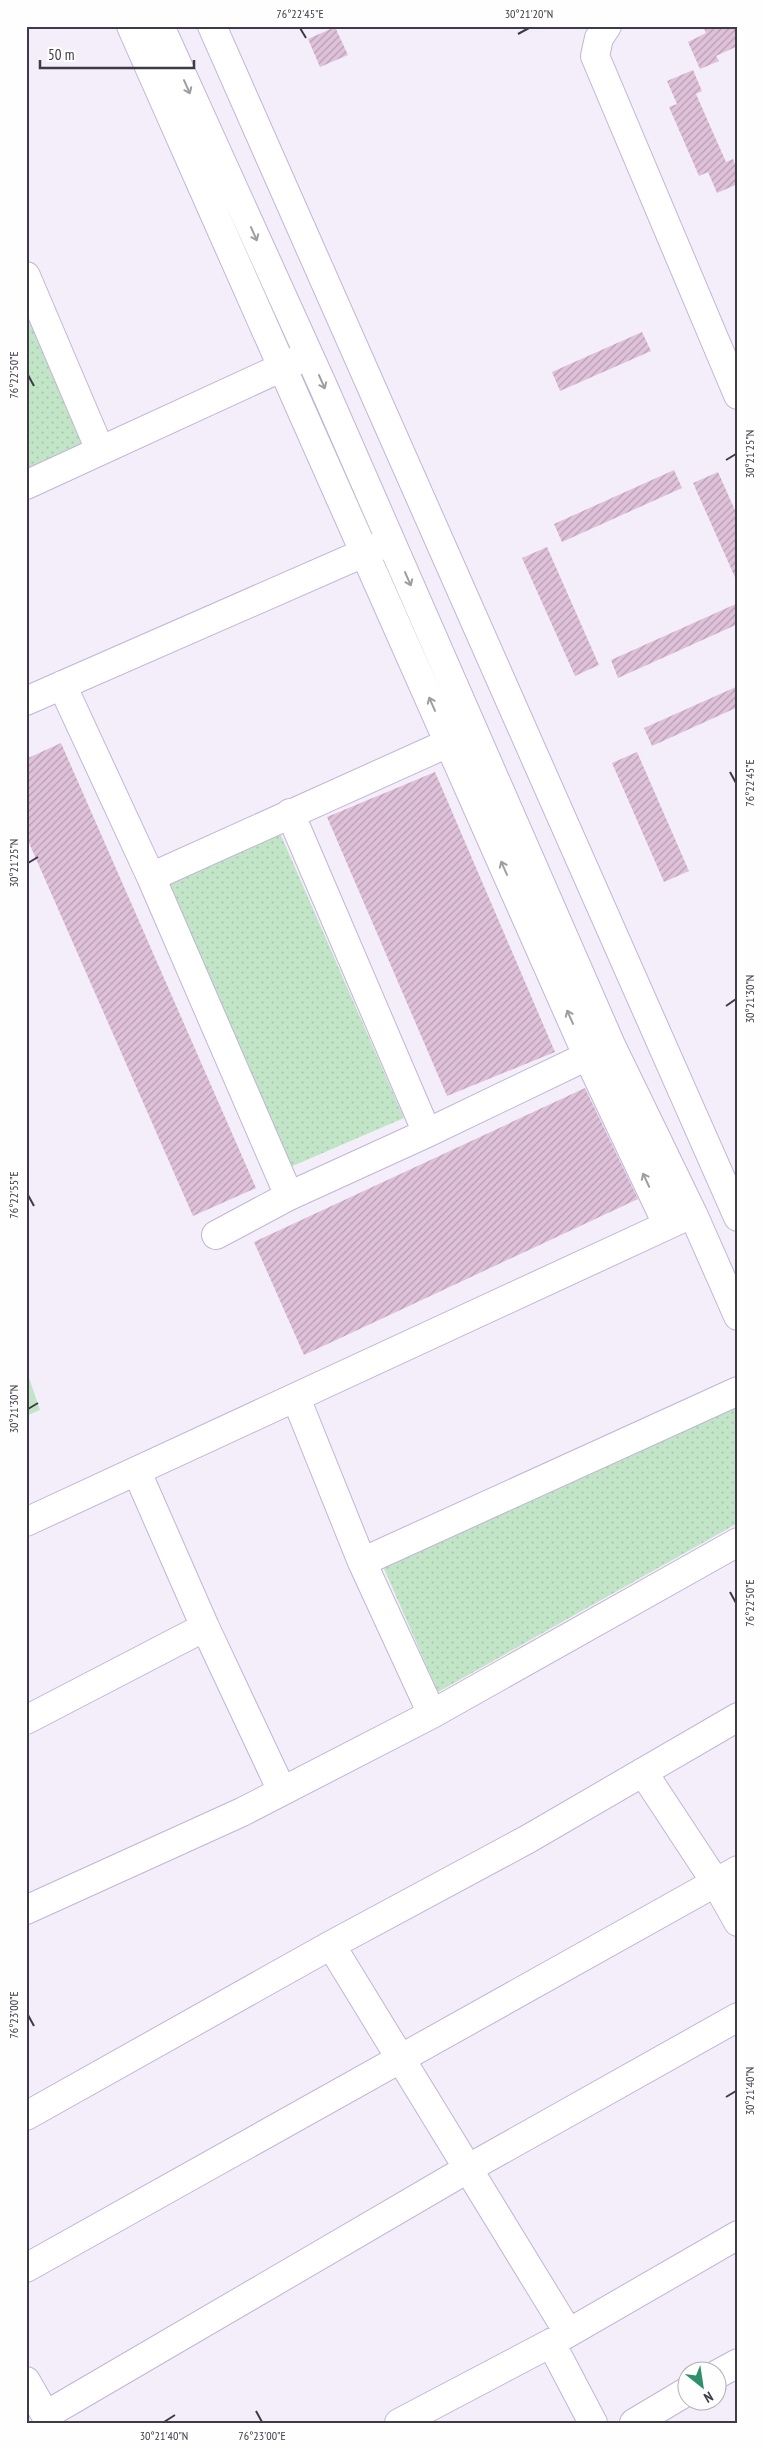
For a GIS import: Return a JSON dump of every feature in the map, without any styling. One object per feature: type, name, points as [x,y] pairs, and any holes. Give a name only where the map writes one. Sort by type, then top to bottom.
[{"type":"street","points":[[131,26],[449,742],[599,1050],[694,1214],[738,1316]]},
{"type":"street","points":[[160,26],[309,355],[474,731],[667,1224]]},
{"type":"street","points":[[212,26],[738,1217]]},
{"type":"street","points":[[607,26],[599,38],[596,56],[738,395]]},
{"type":"street","points":[[26,276],[100,450]]},
{"type":"street","points":[[26,485],[309,355]]},
{"type":"street","points":[[26,701],[391,541]]},
{"type":"street","points":[[62,685],[151,877],[289,1196]]},
{"type":"street","points":[[151,877],[290,812],[474,731]]},
{"type":"street","points":[[290,812],[427,1133]]},
{"type":"street","points":[[216,1235],[289,1196],[427,1133],[599,1050]]},
{"type":"street","points":[[26,1522],[667,1224],[694,1214]]},
{"type":"street","points":[[362,1562],[738,1391]]},
{"type":"street","points":[[296,1398],[362,1562],[432,1714]]},
{"type":"street","points":[[137,1472],[205,1627],[282,1791]]},
{"type":"street","points":[[26,1910],[242,1812],[432,1714],[738,1542]]},
{"type":"street","points":[[26,1720],[205,1627]]},
{"type":"street","points":[[26,2116],[330,1945],[528,1839],[738,1717]]},
{"type":"street","points":[[643,1772],[727,1877],[738,1922]]},
{"type":"street","points":[[26,2268],[727,1877]]},
{"type":"street","points":[[330,1945],[399,2059],[469,2168],[560,2338],[593,2423]]},
{"type":"street","points":[[26,2381],[48,2419],[469,2168],[738,2017]]},
{"type":"street","points":[[399,2423],[560,2338],[738,2235]]},
{"type":"street","points":[[726,2370],[738,2363]]},
{"type":"street","points":[[634,2423],[676,2398]]},
{"type":"green space","points":[[26,306],[85,444],[26,470]]},
{"type":"green space","points":[[280,833],[404,1118],[288,1168],[165,884]]},
{"type":"green space","points":[[26,1369],[40,1410],[26,1416]]},
{"type":"green space","points":[[738,1406],[738,1523],[438,1692],[382,1564]]},
{"type":"building","points":[[703,26],[738,26],[738,46],[716,56],[719,61],[700,69],[688,42],[706,33]]},
{"type":"building","points":[[335,27],[348,55],[320,67],[308,39]]},
{"type":"building","points":[[693,70],[702,91],[696,94],[726,162],[733,159],[738,171],[738,184],[717,193],[708,172],[699,176],[669,107],[677,104],[667,81]]},
{"type":"building","points":[[642,332],[651,351],[560,391],[552,372]]},
{"type":"building","points":[[674,470],[682,488],[562,542],[554,524]]},
{"type":"building","points":[[718,472],[738,517],[738,584],[693,483]]},
{"type":"building","points":[[547,547],[599,665],[575,676],[522,558]]},
{"type":"building","points":[[738,603],[738,624],[618,678],[611,660]]},
{"type":"building","points":[[738,686],[738,707],[652,746],[644,728]]},
{"type":"building","points":[[61,743],[256,1188],[193,1216],[26,836],[26,759]]},
{"type":"building","points":[[637,752],[689,871],[664,882],[612,763]]},
{"type":"building","points":[[435,772],[555,1052],[447,1096],[327,817]]},
{"type":"building","points":[[585,1088],[638,1199],[304,1355],[254,1242]]}]
